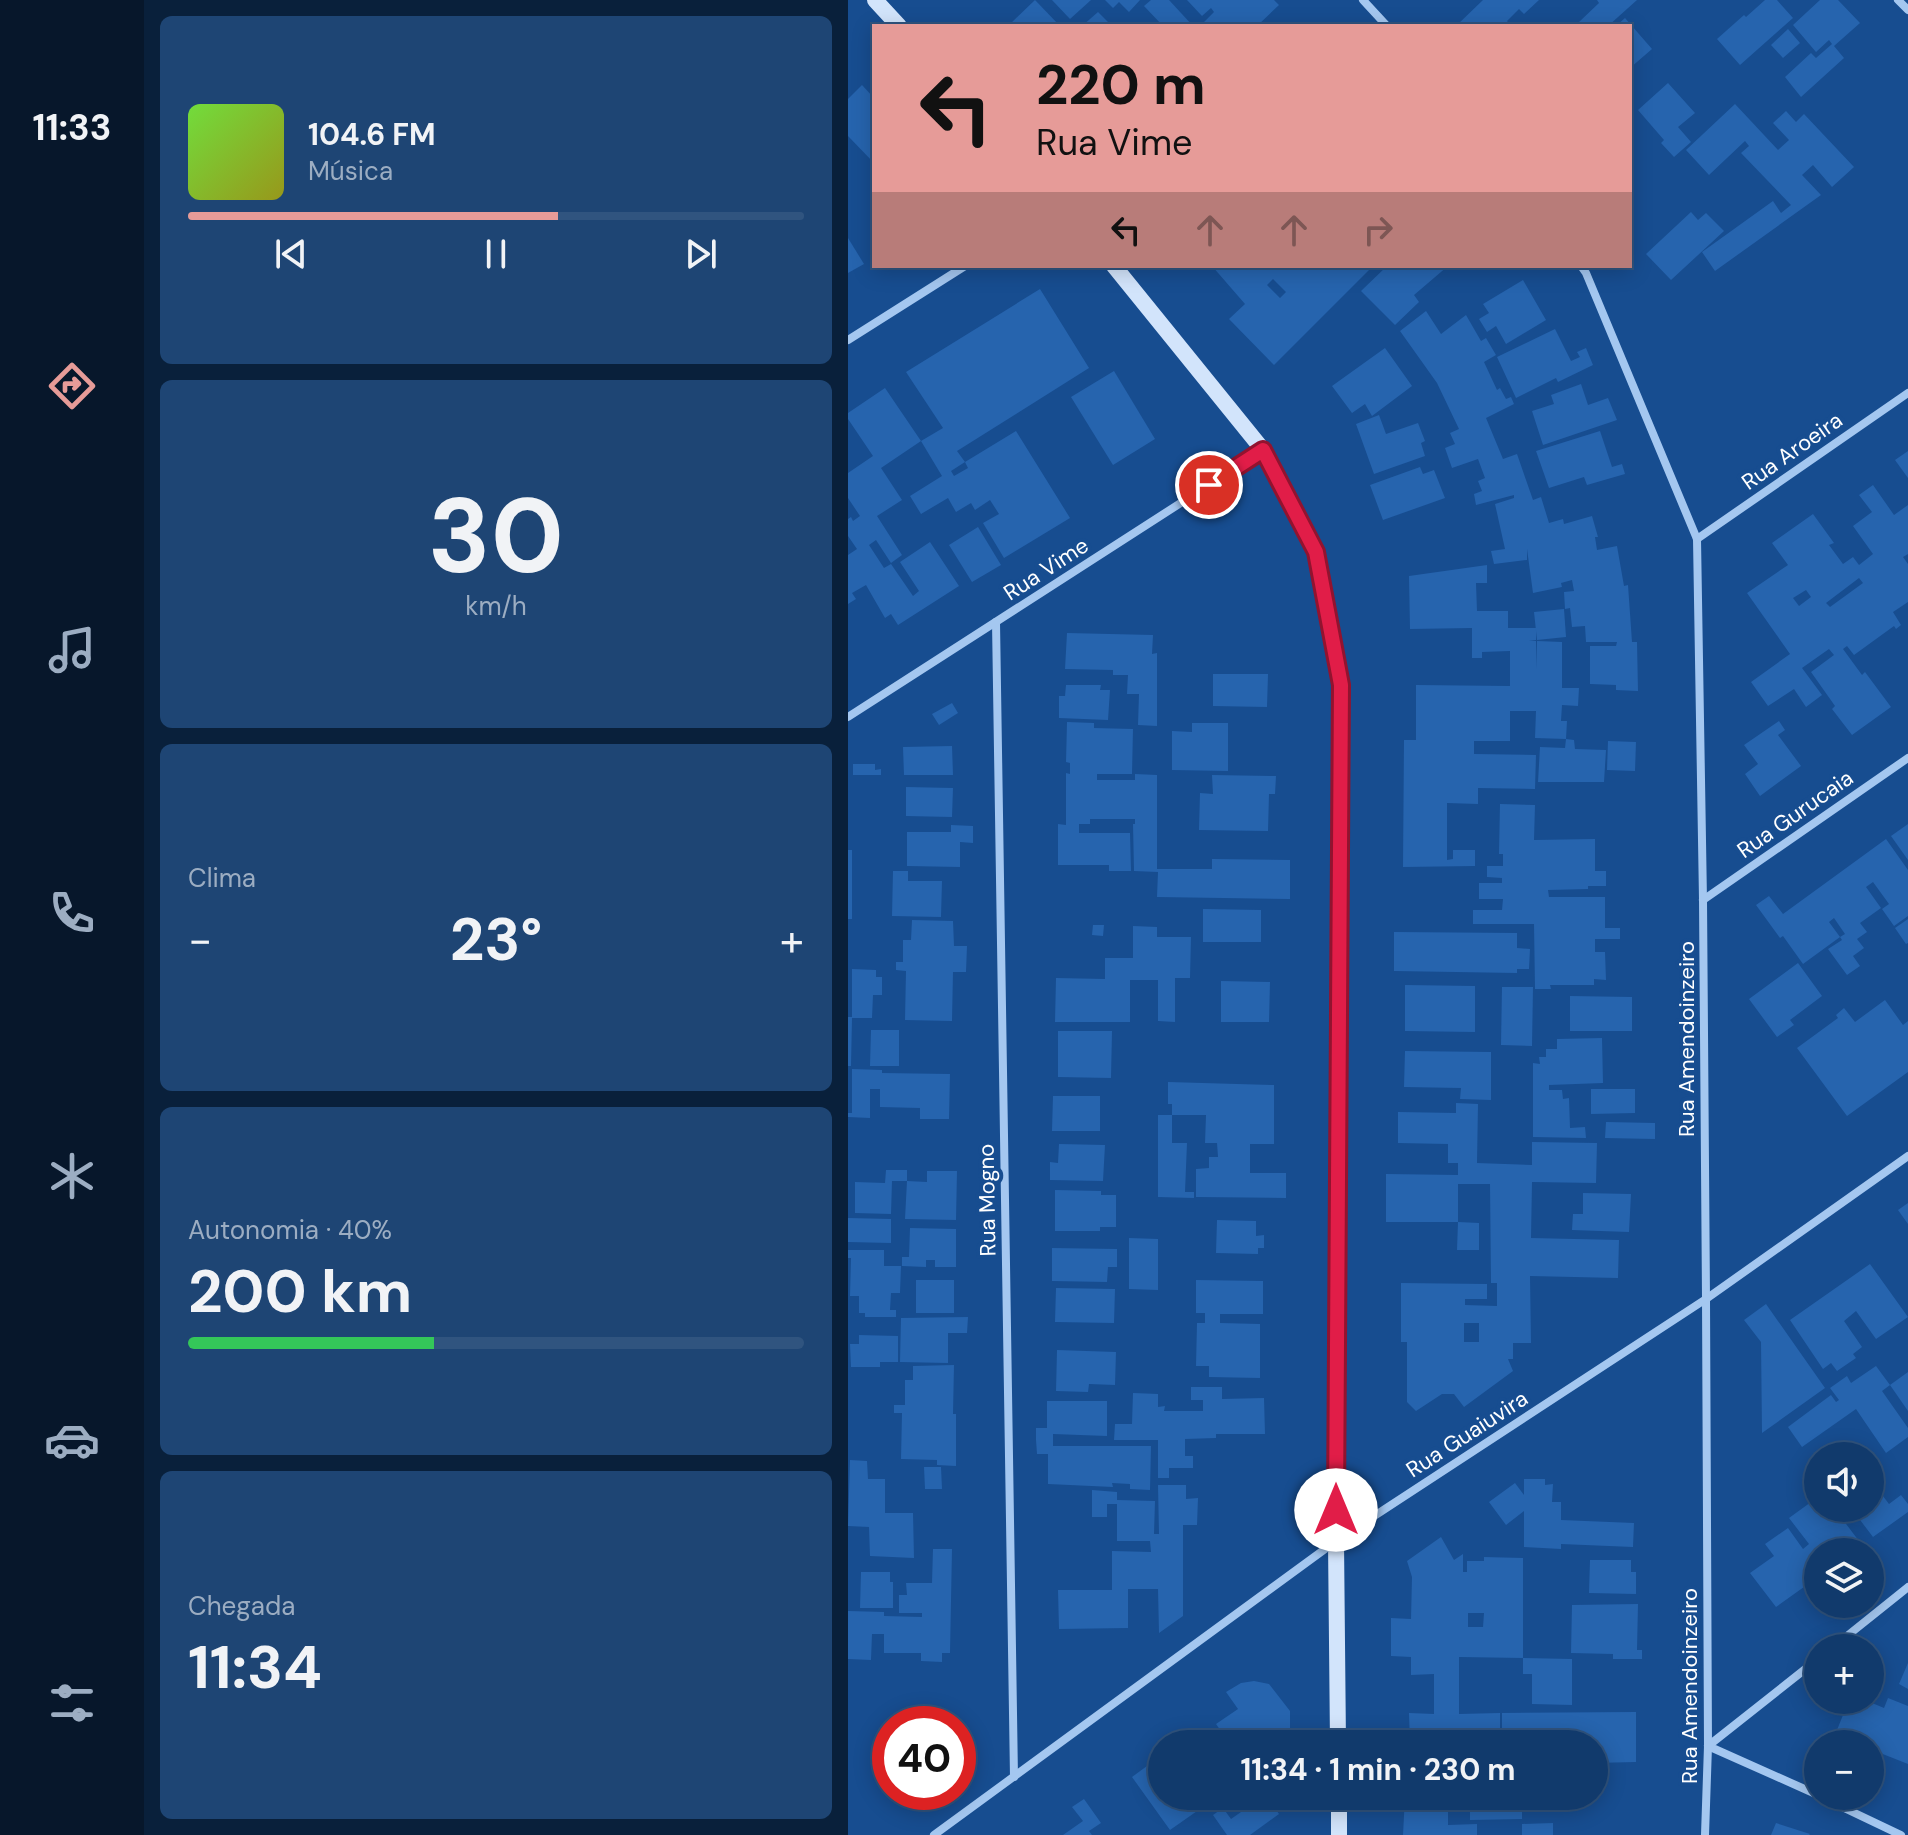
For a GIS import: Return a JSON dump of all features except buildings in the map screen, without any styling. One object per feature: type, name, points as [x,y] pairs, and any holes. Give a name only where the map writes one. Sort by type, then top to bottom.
[{"type":"street","points":[[875,0],[897,24]]},
{"type":"street","points":[[1363,0],[1385,24]]},
{"type":"street","points":[[1898,0],[1908,10]]},
{"type":"street","points":[[848,340],[962,268]]},
{"type":"street","points":[[1116,268],[1263,450],[1316,552],[1341,685],[1336,1541],[1338,1730]]},
{"type":"street","name":"Rua Amendoinzeiro","points":[[1582,268],[1697,539],[1706,1299],[1708,1746],[1705,1835]]},
{"type":"street","name":"Rua Aroeira","points":[[1697,539],[1908,393]]},
{"type":"street","name":"Rua Vime","points":[[848,717],[1263,450]]},
{"type":"street","name":"Rua Mogno","points":[[996,622],[1014,1777]]},
{"type":"street","name":"Rua Gurucaia","points":[[1703,900],[1908,758]]},
{"type":"street","name":"Rua Guaiuvira","points":[[934,1835],[1336,1541],[1706,1299],[1908,1156]]},
{"type":"street","points":[[1849,1634],[1908,1587]]},
{"type":"street","points":[[1804,1670],[1708,1746],[1804,1789]]},
{"type":"street","points":[[1339,1810],[1339,1835]]},
{"type":"street","points":[[1848,1810],[1901,1835]]},
{"type":"route","points":[[1209,485],[1263,450],[1316,552],[1341,685],[1336,1510]]}]
